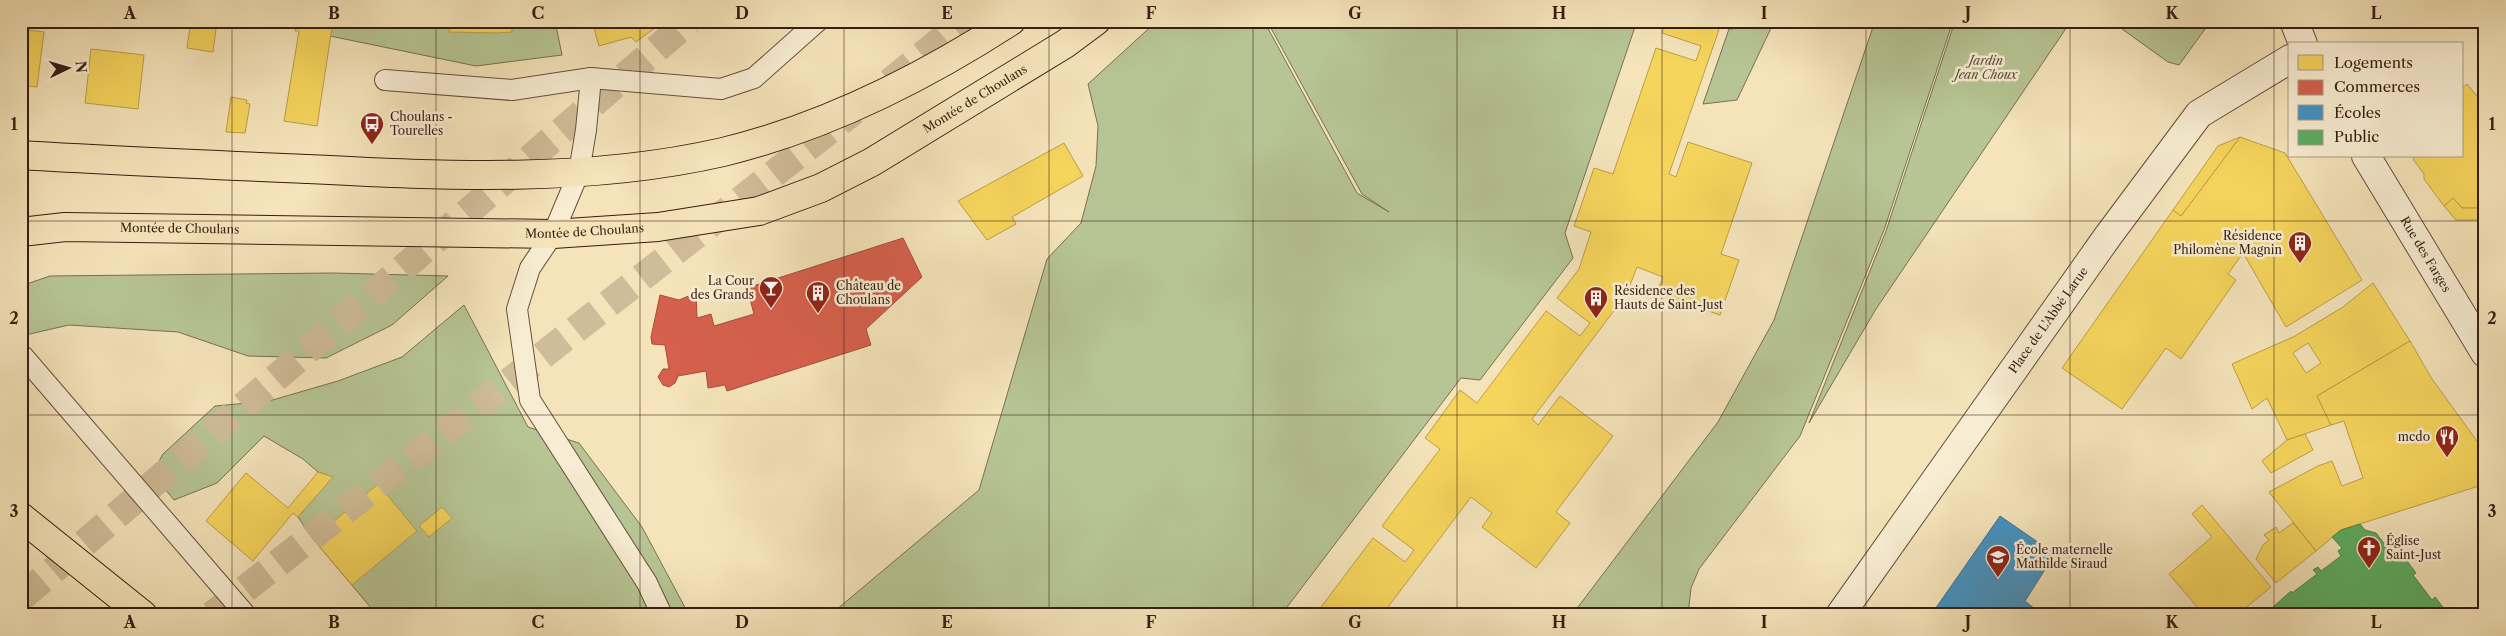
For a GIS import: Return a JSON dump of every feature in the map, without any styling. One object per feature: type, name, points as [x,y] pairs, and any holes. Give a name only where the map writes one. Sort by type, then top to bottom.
[{"type":"main road","points":[[21,155],[369,172],[511,176],[579,172],[688,158],[769,138],[826,118],[884,93],[958,56],[1011,21]]},
{"type":"main road","name":"Montée de Choulans","points":[[21,232],[65,227],[552,234],[644,229],[703,222],[760,211],[822,188],[872,162],[1065,44],[1096,21]]},
{"type":"main road","points":[[21,517],[143,615]]},
{"type":"street","points":[[2294,21],[2302,42]]},
{"type":"street","name":"Place de L'Abbé Larue","points":[[1840,615],[2108,236],[2199,114],[2288,59]]},
{"type":"street","name":"Rue des Farges","points":[[2367,158],[2485,353]]},
{"type":"lane","points":[[385,80],[512,90],[591,78],[721,89],[754,78],[818,21]]},
{"type":"lane","points":[[591,78],[586,130],[579,172],[552,234],[530,268],[517,309],[530,400],[647,583],[662,615]]},
{"type":"lane","points":[[21,357],[23,356],[246,615]]},
{"type":"green space","points":[[333,21],[555,21],[562,55],[476,66],[330,36]]},
{"type":"green space","points":[[1157,21],[1264,21],[1357,193],[1389,212],[1362,194],[1267,21],[1637,21],[1565,233],[1573,258],[1480,380],[1461,378],[1281,615],[830,615],[979,490],[1047,259],[1081,223],[1096,166],[1098,126],[1088,84]]},
{"type":"green space","points":[[1875,21],[1953,21],[1884,230],[1800,436],[1699,569],[1691,588],[1688,615],[1572,615],[1718,422],[1774,320]]},
{"type":"green space","name":"Jardin Jean Choux","points":[[1955,21],[2071,21],[1876,309],[1809,423],[1886,231]]},
{"type":"green space","points":[[2111,21],[2202,21],[2205,29],[2179,65],[2168,62]]},
{"type":"green space","points":[[1772,26],[1737,100],[1703,104],[1729,29]]},
{"type":"green space","points":[[333,273],[448,276],[392,325],[326,358],[248,356],[178,332],[69,325],[21,336],[21,286],[50,276]]},
{"type":"green space","points":[[464,305],[528,427],[579,443],[642,527],[689,615],[377,615],[313,539],[298,517],[332,477],[318,472],[303,459],[264,436],[217,483],[174,500],[152,473],[163,454],[215,406],[269,401],[338,381],[402,357]]},
{"type":"building: Logements","points":[[191,21],[217,21],[213,52],[187,48]]},
{"type":"building: Logements","points":[[297,21],[333,21],[317,126],[284,121],[299,31],[295,31]]},
{"type":"building: Logements","points":[[452,21],[512,29],[512,32],[449,32]]},
{"type":"building: Logements","points":[[456,21],[514,21],[512,29]]},
{"type":"building: Logements","points":[[592,21],[664,21],[636,42],[631,37],[599,46]]},
{"type":"building: Logements","name":"Résidence des Hauts de Saint-Just","points":[[1666,21],[1722,21],[1669,174],[1676,177],[1688,142],[1752,163],[1721,254],[1739,260],[1720,315],[1657,293],[1663,277],[1637,267],[1626,295],[1532,419],[1538,425],[1560,396],[1613,436],[1556,512],[1570,523],[1536,568],[1482,527],[1492,513],[1471,497],[1382,615],[1315,615],[1373,538],[1405,562],[1414,550],[1382,526],[1440,449],[1425,438],[1460,390],[1477,403],[1546,311],[1580,336],[1590,323],[1557,298],[1579,269],[1591,232],[1574,226],[1594,168],[1613,174],[1656,48],[1696,61],[1701,46],[1662,33]]},
{"type":"building: Logements","points":[[21,29],[44,32],[37,87],[21,85]]},
{"type":"building: Logements","points":[[91,49],[144,55],[138,109],[85,103]]},
{"type":"building: Logements","points":[[2467,84],[2485,106],[2485,208],[2462,208],[2453,198],[2444,206],[2424,179],[2424,174],[2413,159],[2464,158],[2464,86]]},
{"type":"building: Logements","points":[[231,97],[247,100],[246,103],[250,104],[245,133],[226,132]]},
{"type":"building: Logements","name":"Résidence Philomène Magnin","points":[[2240,137],[2285,153],[2362,280],[2286,327],[2243,253],[2228,274],[2236,280],[2181,359],[2166,348],[2122,409],[2062,368],[2173,210],[2181,216]]},
{"type":"building: Logements","points":[[2240,137],[2181,216],[2173,210],[2218,146]]},
{"type":"building: Logements","points":[[1064,143],[1083,176],[1012,217],[1016,224],[987,240],[958,201]]},
{"type":"building: Logements","points":[[2453,198],[2462,208],[2485,208],[2485,220],[2456,220],[2444,206]]},
{"type":"building: Logements","points":[[2373,283],[2410,341],[2317,396],[2331,425],[2287,440],[2267,398],[2252,409],[2232,364],[2295,336],[2343,307]],"holes":[[[2308,343],[2321,363],[2306,373],[2293,353]]]},
{"type":"building: Logements","points":[[2410,341],[2432,379],[2485,452],[2485,484],[2341,530],[2316,551],[2269,492],[2318,466],[2332,461],[2342,486],[2363,478],[2344,421],[2331,425],[2317,396]]},
{"type":"building: Logements","points":[[2305,434],[2313,450],[2271,473],[2262,461],[2287,440]]},
{"type":"building: Logements","points":[[318,472],[333,477],[298,517],[293,513],[253,561],[206,521],[246,473],[288,508]]},
{"type":"building: Logements","points":[[378,484],[417,531],[352,585],[313,539]]},
{"type":"building: Logements","points":[[2202,505],[2271,587],[2237,615],[2204,615],[2169,574],[2212,537],[2192,514]]},
{"type":"building: Logements","points":[[442,507],[452,518],[429,537],[419,526]]},
{"type":"building: Logements","points":[[2293,523],[2316,551],[2276,583],[2256,559],[2263,545],[2269,540],[2264,535],[2276,527],[2279,533]]},
{"type":"building: Commerces","name":"Château de Choulans","points":[[903,238],[922,277],[866,329],[871,345],[727,391],[725,385],[708,388],[706,371],[678,376],[675,383],[669,387],[663,385],[658,377],[663,369],[669,369],[665,345],[652,344],[651,337],[660,295],[679,300],[696,293],[697,318],[711,314],[714,326],[754,314],[747,288]]},
{"type":"building: Écoles","name":"École maternelle Mathilde Siraud","points":[[2000,516],[2055,554],[2025,601],[2041,614],[1931,615]]},
{"type":"building: Public","name":"Église Saint-Just","points":[[2360,524],[2365,530],[2376,533],[2395,558],[2401,553],[2416,573],[2413,575],[2432,600],[2435,597],[2449,615],[2264,615],[2291,591],[2292,593],[2317,574],[2313,570],[2318,567],[2321,571],[2341,556],[2338,551],[2342,548],[2332,537],[2341,530]]},
{"type":"tunnel","points":[[21,598],[689,21]]},
{"type":"tunnel","points":[[890,82],[964,21]]},
{"type":"tunnel","points":[[212,615],[854,111]]},
{"type":"place","name":"Choulans - Tourelles","points":[[372,145]]},
{"type":"place","name":"Résidence Philomène Magnin","points":[[2300,264]]},
{"type":"place","name":"La Cour des Grands","points":[[771,309]]},
{"type":"place","name":"Château de Choulans","points":[[818,314]]},
{"type":"place","name":"Résidence des Hauts de Saint-Just","points":[[1596,319]]},
{"type":"place","name":"mcdo","points":[[2447,458]]},
{"type":"place","name":"Église Saint-Just","points":[[2369,569]]},
{"type":"place","name":"École maternelle Mathilde Siraud","points":[[1998,578]]}]
